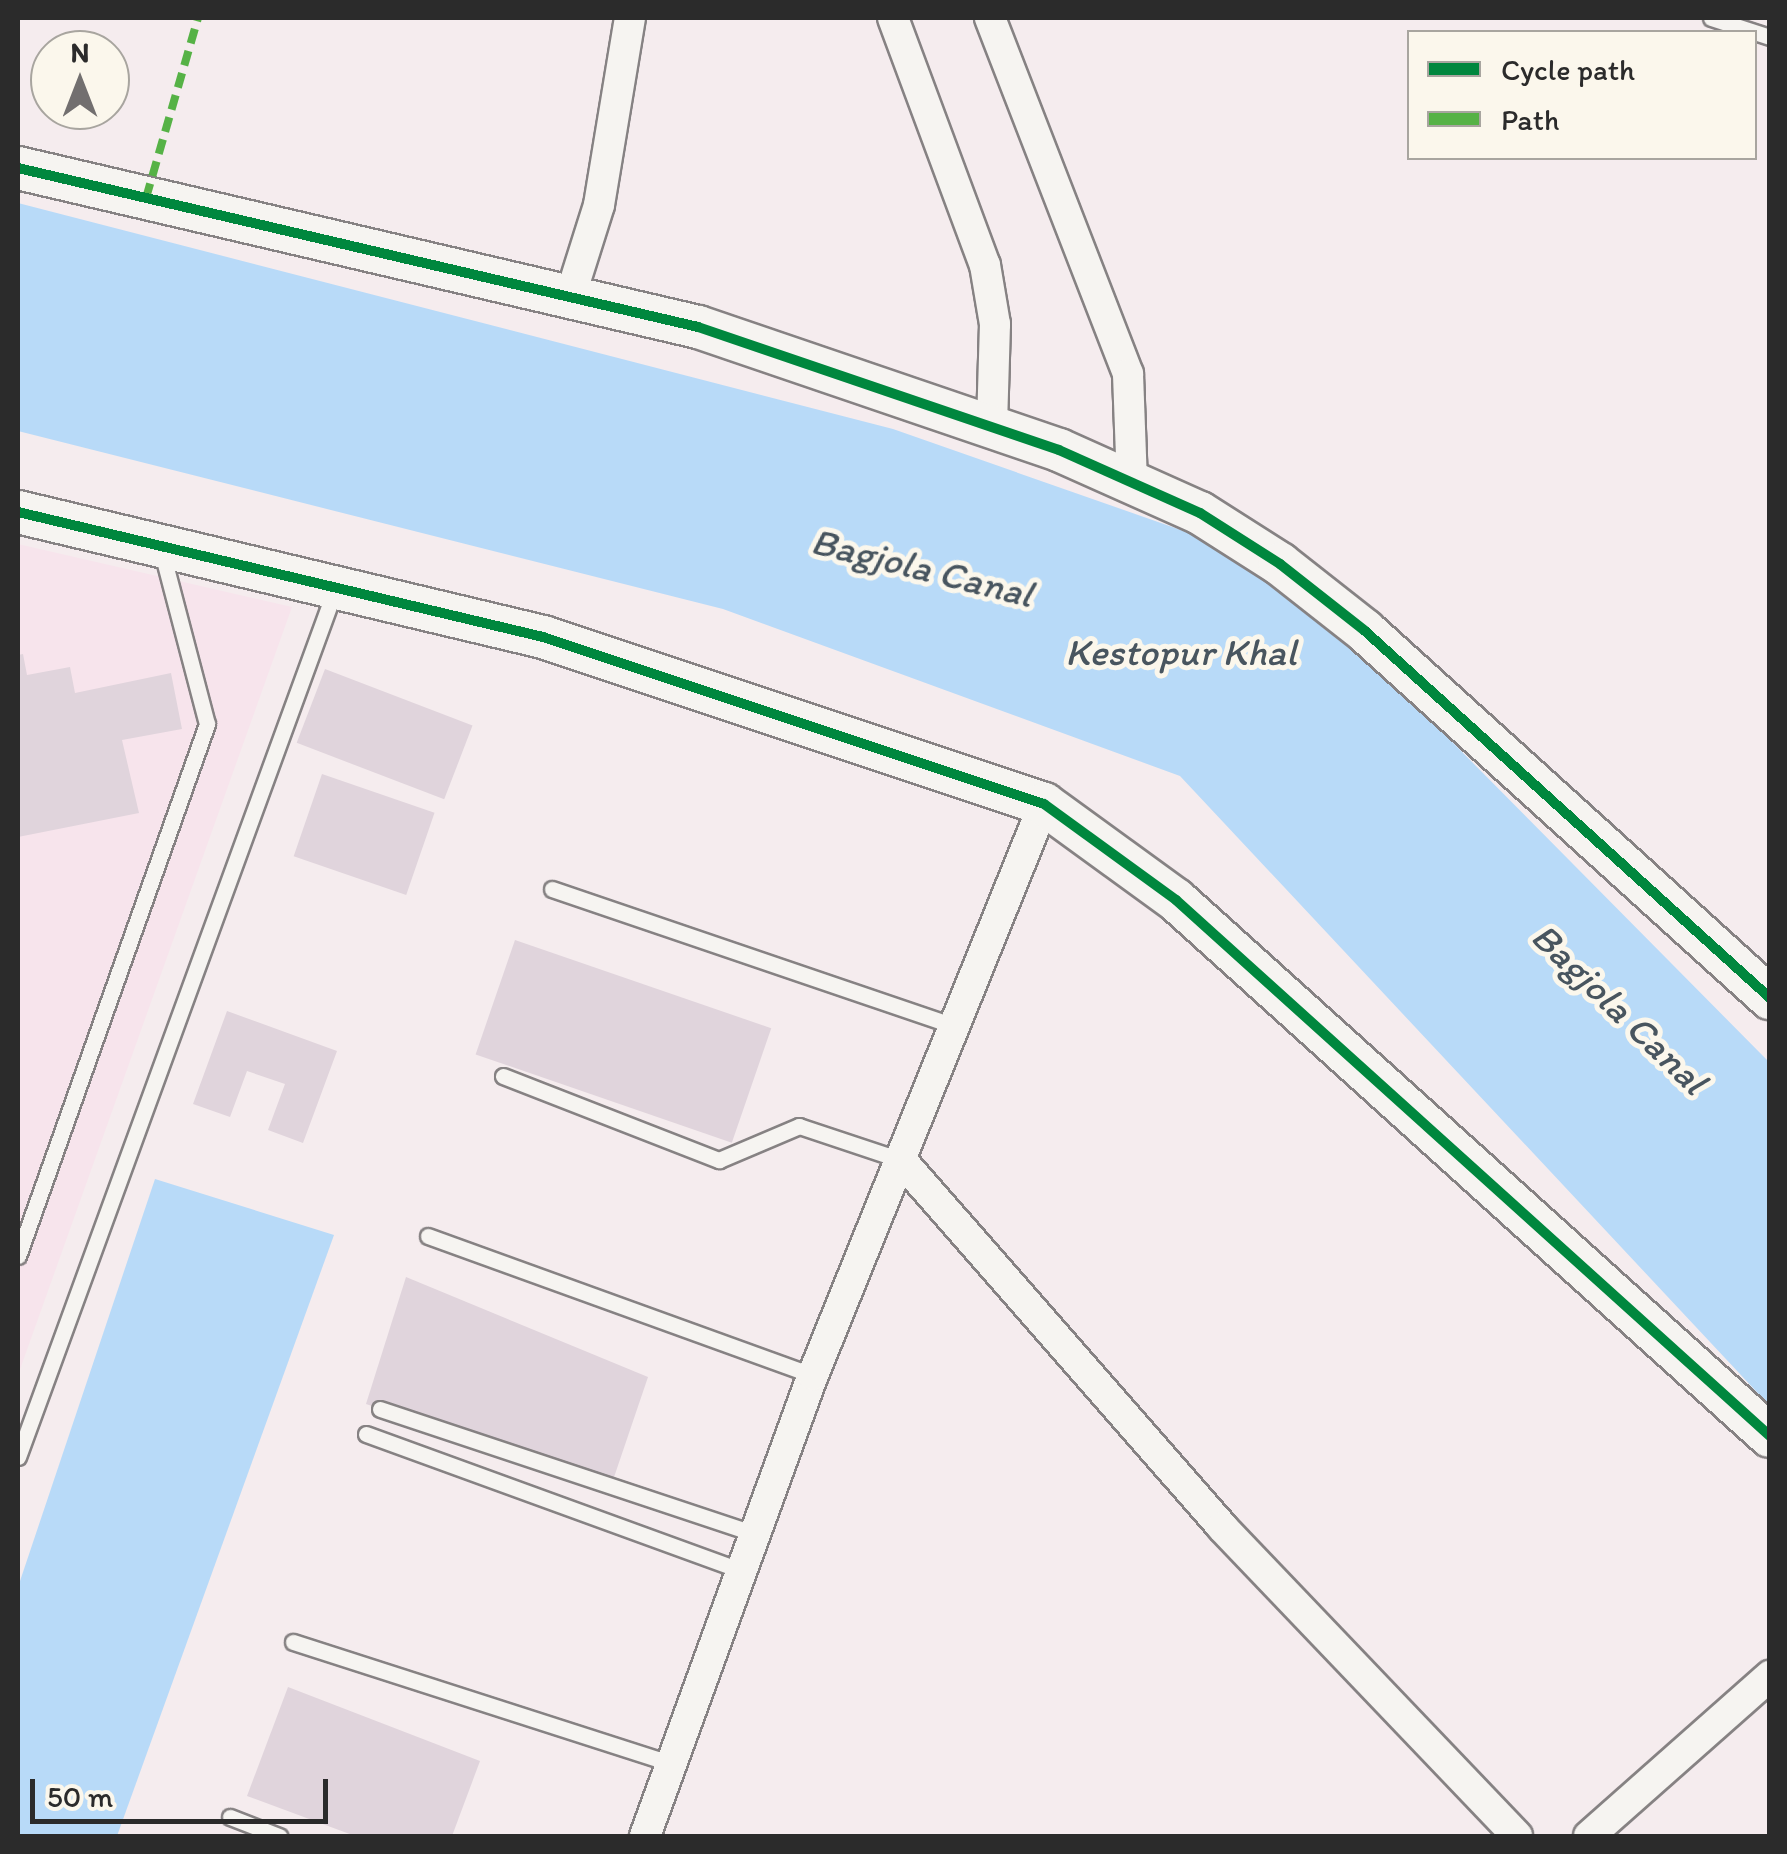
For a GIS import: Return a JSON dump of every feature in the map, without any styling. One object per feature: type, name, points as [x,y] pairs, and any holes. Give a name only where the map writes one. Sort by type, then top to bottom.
[{"type":"street","points":[[570,294],[599,205],[630,18]]},
{"type":"street","points":[[893,18],[984,265],[995,324],[992,426]]},
{"type":"street","points":[[990,18],[1128,374],[1132,481]]},
{"type":"street","points":[[18,168],[698,327],[992,426],[1132,481],[1200,513],[1280,564],[1365,631],[1770,998]]},
{"type":"street","points":[[18,512],[543,637],[1044,804],[1176,900],[1770,1436]]},
{"type":"street","points":[[645,1836],[753,1533],[1044,804]]},
{"type":"street","points":[[901,1160],[1222,1528],[1517,1836]]},
{"type":"street","points":[[1590,1836],[1770,1676]]},
{"type":"lane","points":[[1710,18],[1748,30]]},
{"type":"lane","points":[[18,1256],[207,724],[160,545]]},
{"type":"lane","points":[[18,1457],[336,586]]},
{"type":"lane","points":[[552,890],[954,1026]]},
{"type":"lane","points":[[503,1076],[719,1160],[800,1126],[901,1160]]},
{"type":"lane","points":[[428,1236],[814,1376]]},
{"type":"lane","points":[[380,1409],[753,1533]]},
{"type":"lane","points":[[366,1434],[739,1570]]},
{"type":"lane","points":[[294,1642],[669,1762]]},
{"type":"lane","points":[[230,1817],[280,1836]]},
{"type":"shaded area","points":[[18,544],[292,607],[18,1375]]},
{"type":"water","name":"Kestopur Khal","points":[[18,203],[893,429],[1275,563],[1769,1062],[1769,1405],[1180,776],[723,609],[18,431]]},
{"type":"water","points":[[155,1179],[334,1235],[117,1836],[18,1836],[18,1587]]},
{"type":"building","points":[[23,654],[27,675],[70,667],[75,693],[171,673],[182,729],[122,740],[139,813],[18,837],[18,655]]},
{"type":"building","points":[[325,669],[473,726],[444,799],[297,743]]},
{"type":"building","points":[[322,774],[435,813],[406,895],[294,856]]},
{"type":"building","points":[[515,940],[771,1028],[732,1143],[476,1054]]},
{"type":"building","points":[[227,1011],[337,1051],[303,1143],[268,1130],[285,1084],[247,1071],[230,1117],[193,1104]]},
{"type":"building","points":[[406,1277],[648,1377],[611,1486],[366,1404]]},
{"type":"building","points":[[288,1687],[480,1761],[452,1836],[355,1836],[247,1796]]},
{"type":"marked path","points":[[146,198],[198,18]]},
{"type":"cycle path","points":[[18,168],[698,327],[1059,450],[1200,513],[1280,564],[1365,631],[1770,998]]},
{"type":"cycle path","points":[[18,512],[543,637],[1044,804],[1176,900],[1770,1436]]},
{"type":"water label","name":"Bagjola Canal","points":[[922,568]]},
{"type":"water label","name":"Bagjola Canal","points":[[1619,1009]]}]
